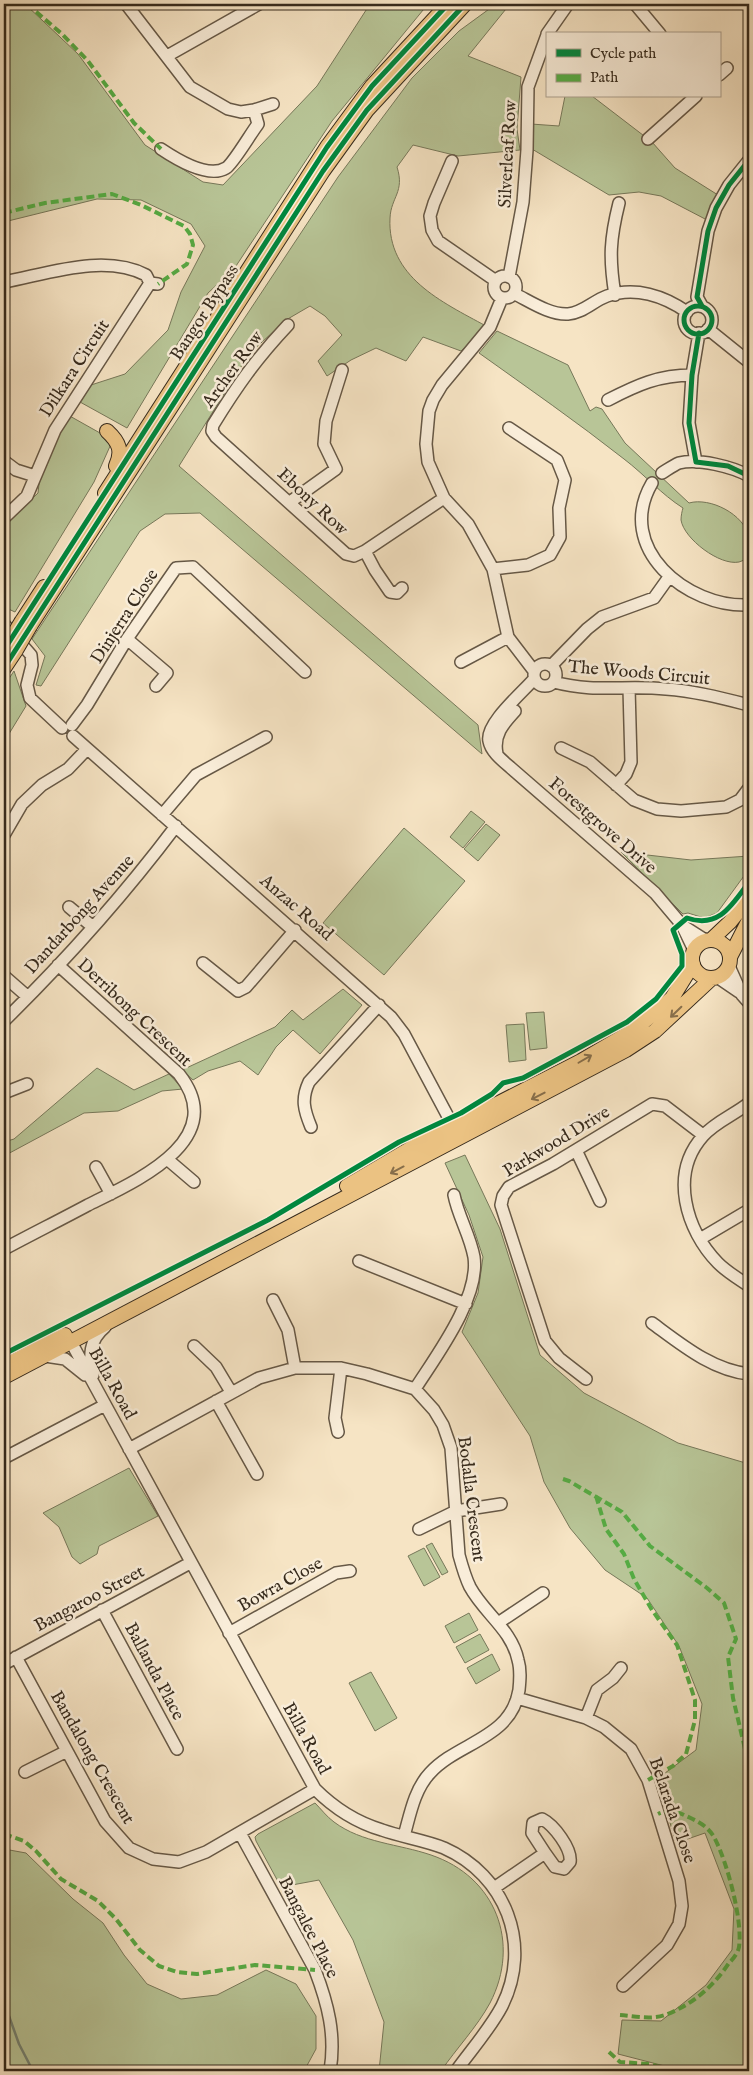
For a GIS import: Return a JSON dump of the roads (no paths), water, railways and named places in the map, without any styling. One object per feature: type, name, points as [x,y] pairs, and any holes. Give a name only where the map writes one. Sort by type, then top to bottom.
[{"type":"main road","name":"Bangor Bypass","points":[[26,623],[145,428],[327,147],[372,86],[448,4]]},
{"type":"main road","name":"Bangor Bypass","points":[[4,668],[9,648],[323,171],[367,110],[465,4]]},
{"type":"main road","points":[[104,495],[120,457],[120,446],[107,431],[129,438],[145,428]]},
{"type":"main road","points":[[4,1366],[38,1354],[58,1342],[71,1342],[128,1312],[456,1132],[634,1030],[672,998],[685,980],[693,957],[730,922],[749,898]]},
{"type":"main road","points":[[4,1377],[94,1320],[456,1132],[626,1050],[655,1032],[714,978],[724,974],[749,920]]},
{"type":"main road","points":[[709,940],[726,945],[730,961]]},
{"type":"main road","points":[[693,957],[700,974],[714,978]]},
{"type":"main road","points":[[71,1342],[77,1332],[94,1320]]},
{"type":"street","points":[[126,4],[184,81],[205,98],[228,110],[241,112],[273,104]]},
{"type":"street","points":[[167,56],[260,4]]},
{"type":"street","name":"Silverleaf Row","points":[[548,32],[568,4]]},
{"type":"street","points":[[635,4],[658,32]]},
{"type":"street","name":"Silverleaf Row","points":[[509,276],[523,202],[527,150],[528,88],[546,37]]},
{"type":"street","points":[[648,139],[694,98]]},
{"type":"street","points":[[160,149],[184,164],[214,172],[227,168],[258,124],[254,110]]},
{"type":"street","points":[[696,462],[690,424],[692,375],[703,331],[712,322],[711,314],[702,306],[697,297],[713,215],[729,185],[749,160]]},
{"type":"street","points":[[452,161],[430,216],[432,230],[438,241],[496,281]]},
{"type":"street","points":[[615,295],[610,262],[612,234],[619,203]]},
{"type":"street","name":"Dilkara Circuit","points":[[4,282],[99,266],[141,272],[154,284],[54,430],[27,496],[4,518]]},
{"type":"street","points":[[502,276],[509,276],[516,282],[515,294],[509,298],[502,298],[494,290],[496,281],[502,276]]},
{"type":"street","points":[[515,294],[548,310],[569,314],[580,311],[607,296],[656,294],[687,312]]},
{"type":"street","points":[[502,298],[490,327],[442,385],[429,411],[426,444],[428,462],[444,498],[468,524],[493,569],[508,637],[535,678],[548,686],[554,682],[556,673],[550,666],[540,665],[535,678]]},
{"type":"street","points":[[702,306],[693,307],[687,312],[685,324],[690,331],[703,331],[749,362]]},
{"type":"street","name":"Archer Row","points":[[216,436],[212,431],[213,425],[235,388],[257,358],[288,325]]},
{"type":"street","points":[[290,502],[336,469],[324,444],[326,421],[342,370]]},
{"type":"street","points":[[608,400],[641,383],[658,377],[692,375]]},
{"type":"street","points":[[493,569],[528,565],[550,555],[560,537],[559,508],[565,480],[557,460],[509,428]]},
{"type":"street","name":"Ebony Row","points":[[216,436],[346,554],[354,556],[365,551]]},
{"type":"street","points":[[4,461],[16,470],[35,476]]},
{"type":"street","points":[[662,473],[680,463],[696,462],[728,466],[749,476]]},
{"type":"street","points":[[652,483],[642,502],[641,525],[653,555],[669,577],[694,594],[738,606],[749,605]]},
{"type":"street","points":[[402,588],[397,593],[390,592],[365,551],[444,498]]},
{"type":"street","name":"Dinjerra Close","points":[[69,729],[87,705],[127,639],[176,568],[193,567],[305,672]]},
{"type":"street","points":[[550,666],[602,617],[654,598],[669,577]]},
{"type":"street","name":"Anzac Road","points":[[4,624],[32,659],[27,685],[30,698],[69,729],[87,749],[378,1005],[404,1034],[456,1132]]},
{"type":"street","points":[[461,662],[508,637]]},
{"type":"street","points":[[127,639],[168,673],[156,686]]},
{"type":"street","name":"Forestgrove Drive","points":[[535,678],[498,733],[495,746],[497,756],[655,893],[682,925]]},
{"type":"street","name":"The Woods Circuit","points":[[554,682],[572,687],[602,690],[664,688],[703,694],[749,706]]},
{"type":"street","points":[[616,785],[626,774],[631,762],[629,688]]},
{"type":"street","points":[[162,815],[196,775],[266,737]]},
{"type":"street","points":[[561,748],[590,762],[634,800],[657,809],[681,811],[732,805],[740,800],[749,788]]},
{"type":"street","points":[[4,835],[22,804],[42,786],[68,769],[87,749]]},
{"type":"street","name":"Dandarbong Avenue","points":[[4,1021],[139,876],[176,826]]},
{"type":"street","points":[[69,907],[93,927]]},
{"type":"street","points":[[682,925],[709,940]]},
{"type":"street","points":[[682,925],[693,957]]},
{"type":"street","points":[[203,964],[238,991],[252,981],[295,930]]},
{"type":"street","points":[[730,961],[746,999]]},
{"type":"street","name":"Derribong Crescent","points":[[4,1249],[144,1176],[167,1159],[182,1142],[194,1115],[195,1105],[188,1085],[172,1067],[58,965]]},
{"type":"street","points":[[4,976],[28,997]]},
{"type":"street","points":[[714,978],[746,999]]},
{"type":"street","points":[[311,1127],[304,1110],[303,1095],[309,1082],[378,1005]]},
{"type":"street","points":[[4,1093],[26,1084]]},
{"type":"street","points":[[749,1103],[703,1135],[688,1164],[683,1191],[687,1212],[700,1239],[718,1263],[749,1286]]},
{"type":"street","name":"Parkwood Drive","points":[[586,1379],[559,1358],[545,1341],[501,1205],[503,1196],[509,1187],[576,1150],[652,1104],[665,1106],[703,1135]]},
{"type":"street","points":[[576,1150],[600,1201]]},
{"type":"street","points":[[167,1159],[194,1182]]},
{"type":"street","points":[[96,1167],[110,1194]]},
{"type":"street","points":[[128,1449],[260,1378],[295,1368],[342,1368],[415,1389],[466,1304],[472,1286],[474,1260],[471,1245],[457,1210],[454,1194]]},
{"type":"street","points":[[700,1239],[749,1210]]},
{"type":"street","points":[[359,1261],[466,1304]]},
{"type":"street","points":[[273,1300],[288,1330],[295,1368]]},
{"type":"street","points":[[99,1394],[90,1364],[91,1346],[98,1333],[128,1312]]},
{"type":"street","points":[[652,1324],[681,1345],[718,1366],[749,1374]]},
{"type":"street","name":"Billa Road","points":[[71,1342],[315,1789],[334,1807],[358,1821],[442,1847],[468,1860],[502,1898],[510,1920],[514,1950],[509,1986],[502,2006],[458,2070]]},
{"type":"street","points":[[194,1346],[216,1367],[232,1392]]},
{"type":"street","points":[[38,1354],[57,1356],[71,1363],[88,1378],[99,1394]]},
{"type":"street","points":[[338,1432],[335,1418],[342,1368]]},
{"type":"street","name":"Bodalla Crescent","points":[[404,1836],[411,1808],[428,1774],[438,1765],[498,1729],[518,1698],[520,1681],[518,1659],[513,1646],[472,1590],[463,1572],[459,1555],[451,1448],[448,1436],[434,1410],[415,1389]]},
{"type":"street","points":[[216,1401],[257,1474]]},
{"type":"street","points":[[4,1458],[105,1405]]},
{"type":"street","points":[[419,1529],[456,1511],[501,1504]]},
{"type":"street","name":"Bangaroo Street","points":[[4,1664],[190,1563]]},
{"type":"street","name":"Bowra Close","points":[[229,1633],[336,1573],[350,1571]]},
{"type":"street","points":[[498,1623],[543,1593]]},
{"type":"street","name":"Ballanda Place","points":[[102,1610],[177,1749]]},
{"type":"street","name":"Bandalong Crescent","points":[[16,1657],[105,1821],[116,1836],[129,1848],[152,1859],[179,1862],[206,1852],[315,1789]]},
{"type":"street","points":[[586,1718],[597,1690],[613,1678],[621,1668]]},
{"type":"street","name":"Belarada Close","points":[[518,1698],[586,1718],[618,1736],[631,1749],[641,1764],[681,1888],[680,1916],[673,1936],[661,1953],[623,1986]]},
{"type":"street","points":[[25,1772],[67,1751]]},
{"type":"street","name":"Bangalee Place","points":[[240,1833],[315,1970],[332,2024],[333,2050],[330,2071]]},
{"type":"street","points":[[494,1888],[544,1853]]},
{"type":"waterway","points":[[4,2002],[19,2044],[33,2071]]}]
